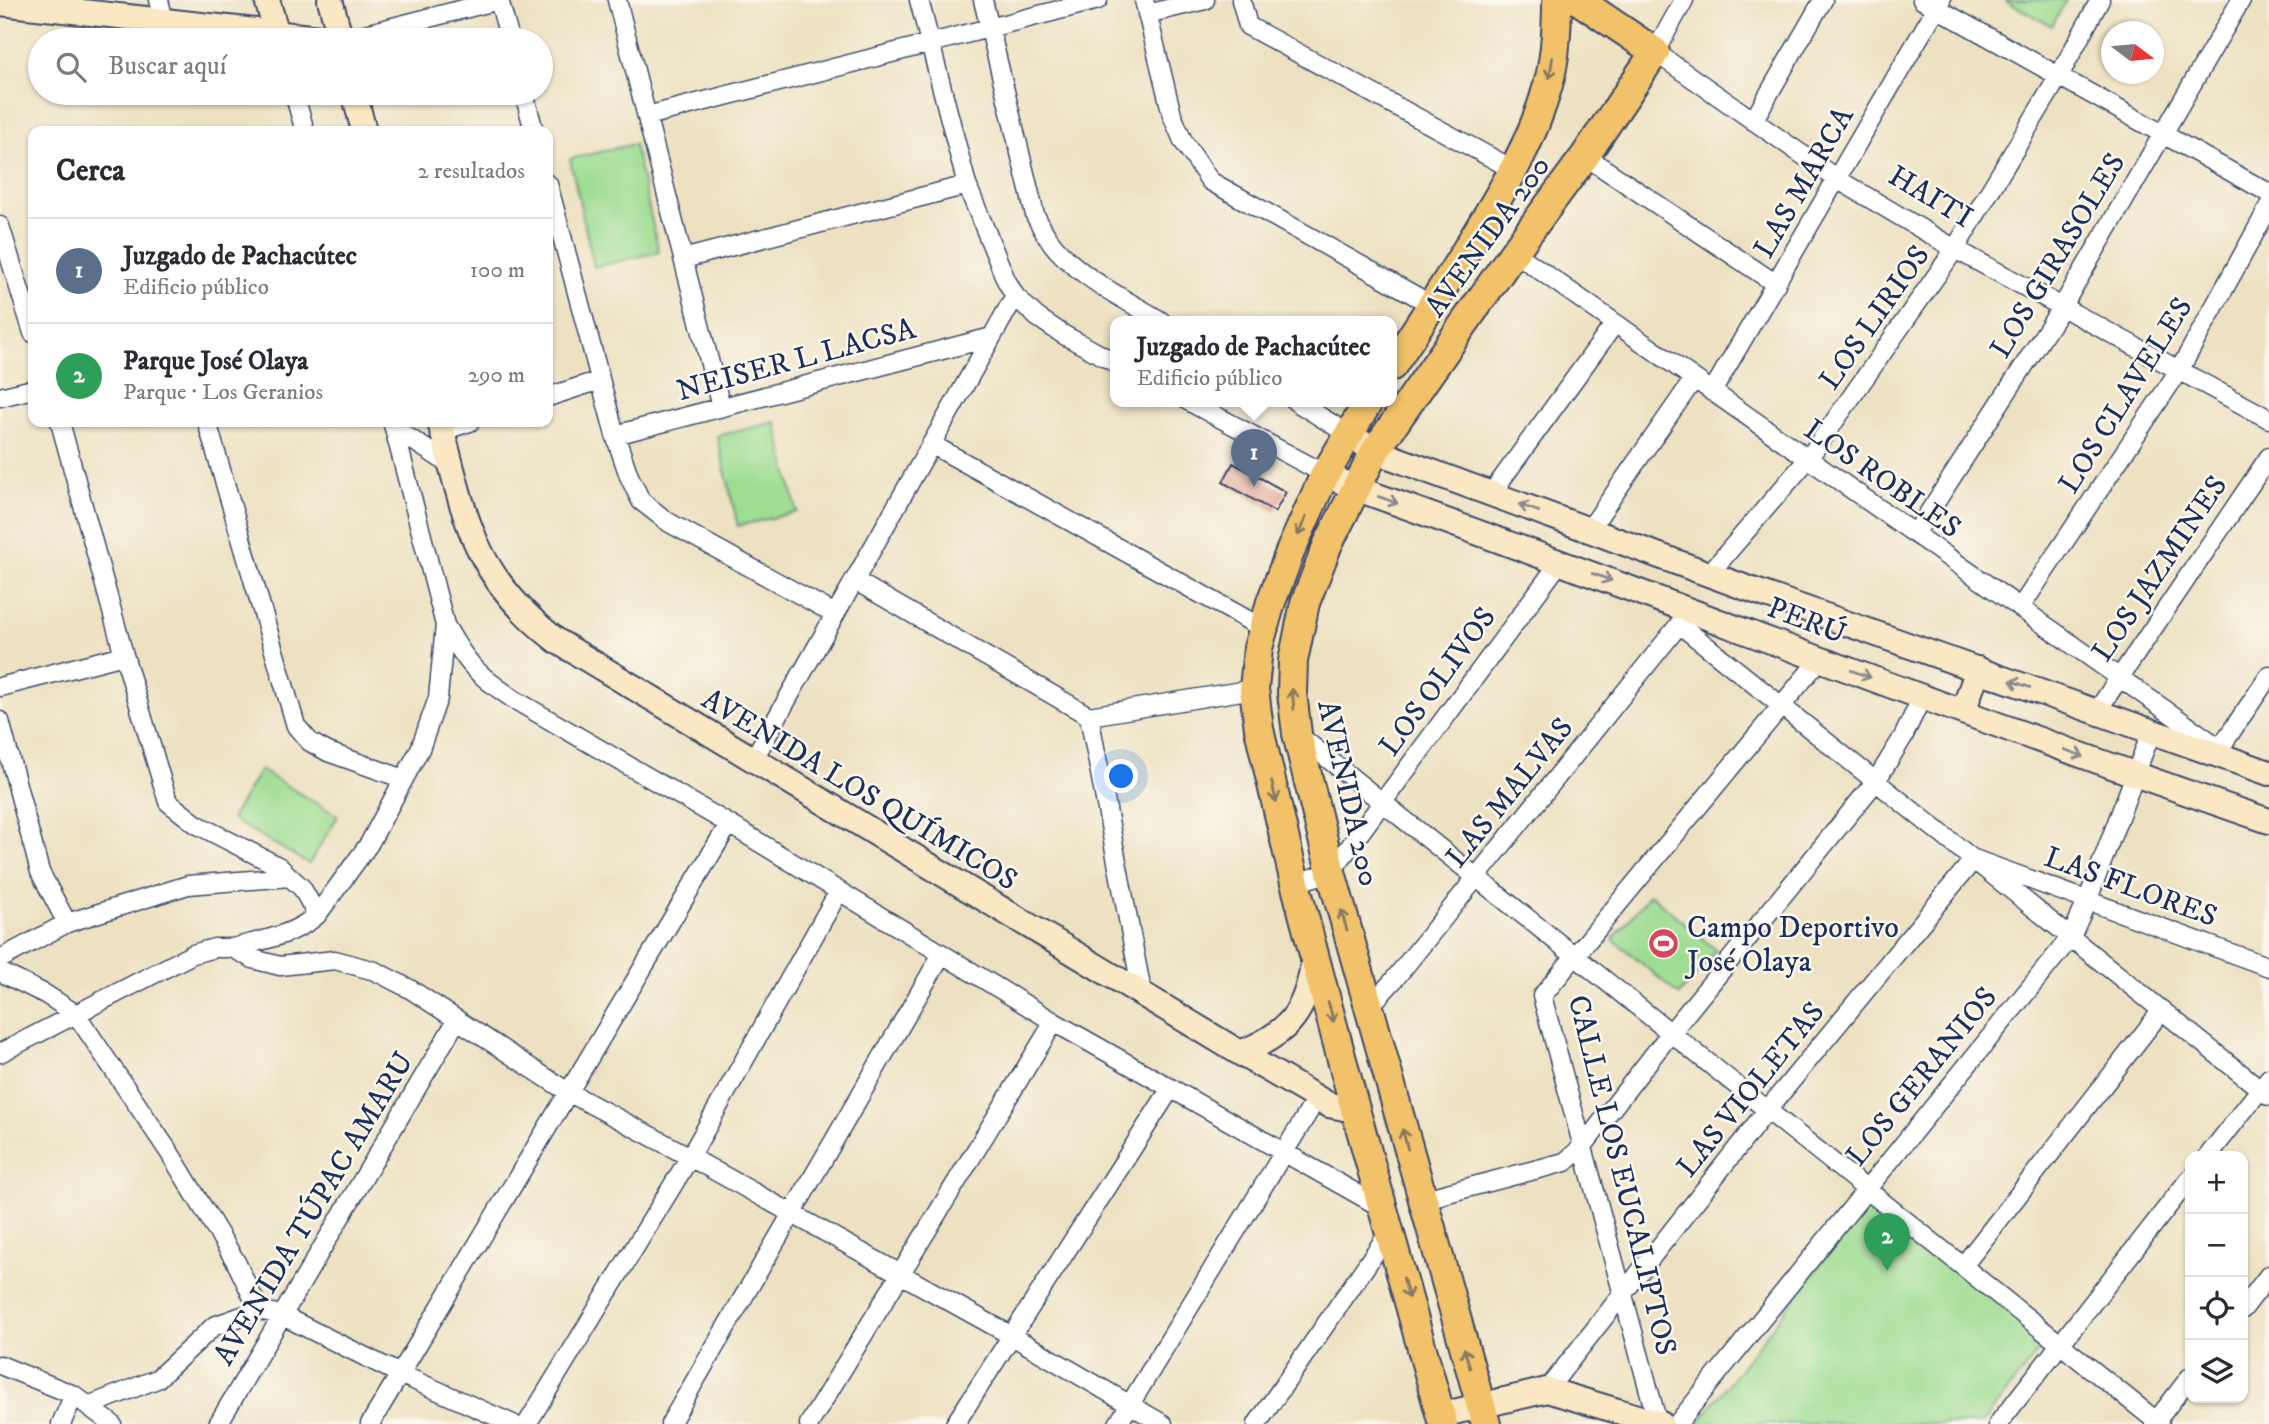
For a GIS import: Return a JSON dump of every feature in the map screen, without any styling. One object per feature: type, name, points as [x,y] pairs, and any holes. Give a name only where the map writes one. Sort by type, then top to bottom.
[{"type":"main road","points":[[267,0],[275,28]]},
{"type":"main road","points":[[330,0],[337,28]]},
{"type":"main road","name":"AVENIDA 200","points":[[1397,358],[1514,170],[1534,130],[1549,83],[1556,34],[1557,0]]},
{"type":"main road","name":"HAITI","points":[[1578,0],[1655,52]]},
{"type":"main road","points":[[0,3],[161,11],[238,28]]},
{"type":"main road","name":"AVENIDA 200","points":[[1483,1415],[1331,872],[1297,734],[1292,693],[1296,638],[1305,603],[1328,544],[1376,451],[1514,252],[1585,156],[1655,52]]},
{"type":"main road","points":[[357,105],[363,126]]},
{"type":"main road","points":[[1365,407],[1325,474],[1290,552],[1258,648],[1254,689],[1259,729],[1295,883],[1442,1420],[1483,1415],[1547,1390],[1664,1423]]},
{"type":"main road","name":"AVENIDA LOS QUÍMICOS","points":[[441,427],[471,534],[495,579],[516,605],[557,641],[1240,1054],[1329,1105],[1344,1108],[1354,1105]]},
{"type":"main road","name":"PERÚ","points":[[1348,434],[1376,451],[1491,494],[1978,670],[2218,751],[2269,773]]},
{"type":"main road","name":"PERÚ","points":[[1325,474],[1355,488],[1560,562],[1685,617],[1820,659],[2133,775],[2269,821]]},
{"type":"main road","points":[[1963,712],[1978,670]]},
{"type":"main road","points":[[1240,1054],[1264,1044],[1284,1029],[1300,1008],[1310,984],[1315,953]]},
{"type":"street","points":[[388,28],[499,0],[507,28]]},
{"type":"street","points":[[617,0],[721,407]]},
{"type":"street","points":[[919,0],[967,185],[1001,270],[1015,296],[1037,317],[1110,360]]},
{"type":"street","points":[[983,0],[1035,215],[1048,239],[1069,261],[1153,316]]},
{"type":"street","points":[[647,116],[1098,0]]},
{"type":"street","points":[[1205,0],[1146,7],[1171,115],[1183,141],[1210,181],[1432,305]]},
{"type":"street","points":[[1241,0],[1248,26],[1514,170]]},
{"type":"street","points":[[1655,52],[1684,0]]},
{"type":"street","points":[[1753,121],[1824,0]]},
{"type":"street","name":"LOS LIRIOS","points":[[1709,574],[1808,459],[1955,249],[2059,76],[2099,0]]},
{"type":"street","name":"LOS GIRASOLES","points":[[1915,534],[2062,307],[2241,0]]},
{"type":"street","points":[[1934,3],[2269,193]]},
{"type":"street","name":"LAS MARCA","points":[[1712,392],[1837,179],[1934,3]]},
{"type":"street","name":"HAITI","points":[[1655,52],[1837,179],[1955,249],[2269,419]]},
{"type":"street","points":[[297,105],[304,126]]},
{"type":"street","points":[[527,105],[533,126]]},
{"type":"street","points":[[1585,156],[1776,284]]},
{"type":"street","points":[[684,259],[967,185]]},
{"type":"street","points":[[553,203],[615,435],[641,501],[668,522],[835,614]]},
{"type":"street","name":"LOS CLAVELES","points":[[2020,608],[2180,369],[2269,206]]},
{"type":"street","points":[[0,226],[28,317]]},
{"type":"street","name":"LOS ROBLES","points":[[1514,252],[2118,677],[2218,751]]},
{"type":"street","points":[[753,760],[1015,296]]},
{"type":"street","points":[[1491,494],[1615,323]]},
{"type":"street","name":"NEISER L LACSA","points":[[615,435],[992,337]]},
{"type":"street","points":[[1589,530],[1694,379]]},
{"type":"street","points":[[553,395],[600,380]]},
{"type":"street","points":[[0,397],[28,389]]},
{"type":"street","points":[[1199,407],[1325,474]]},
{"type":"street","points":[[1304,407],[1348,434]]},
{"type":"street","points":[[61,427],[124,655],[168,802],[196,824],[278,866],[302,888],[317,915]]},
{"type":"street","points":[[208,427],[296,726],[310,742],[328,752],[404,779]]},
{"type":"street","points":[[394,427],[445,625],[465,659],[487,681],[729,824],[1054,1022],[1284,1152],[1387,1220],[1257,1424]]},
{"type":"street","points":[[396,427],[452,466]]},
{"type":"street","points":[[931,444],[1264,629]]},
{"type":"street","name":"LOS JAZMINES","points":[[2097,711],[2269,457]]},
{"type":"street","name":"LOS OLIVOS","points":[[1331,872],[1560,562]]},
{"type":"street","points":[[854,580],[1089,716],[1254,689]]},
{"type":"street","points":[[1685,617],[1781,706],[2162,1010],[2266,1088],[2212,1151]]},
{"type":"street","name":"LAS MALVAS","points":[[1369,1007],[1685,617]]},
{"type":"street","points":[[0,1053],[193,954],[283,935],[317,915],[369,844],[420,749],[438,698],[445,625]]},
{"type":"street","points":[[0,687],[124,655]]},
{"type":"street","name":"CALLE LOS EUCALIPTOS","points":[[1664,1423],[1623,1293],[1542,996],[1820,659]]},
{"type":"street","points":[[2218,751],[2269,676]]},
{"type":"street","points":[[1421,1199],[1565,1162],[1583,1146],[1672,1031],[1876,781],[1903,737],[1922,697]]},
{"type":"street","points":[[1089,716],[1143,997]]},
{"type":"street","points":[[0,721],[40,872],[67,923]]},
{"type":"street","name":"LOS GERANIOS","points":[[1664,1423],[1866,1188],[2071,937],[2088,900],[2152,730]]},
{"type":"street","points":[[1297,734],[1672,1031],[2157,1423],[2185,1384]]},
{"type":"street","points":[[370,1424],[729,824]]},
{"type":"street","name":"LAS FLORES","points":[[1974,859],[2269,967]]},
{"type":"street","name":"LAS VIOLETAS","points":[[1547,1390],[1768,1109],[1974,859]]},
{"type":"street","points":[[1295,883],[1331,872]]},
{"type":"street","points":[[0,959],[67,923],[188,885],[290,877]]},
{"type":"street","points":[[527,1424],[691,1157],[839,891]]},
{"type":"street","points":[[232,947],[253,959],[280,966],[335,960],[375,971],[410,989],[568,1092],[691,1157],[1012,1336],[1163,1424]]},
{"type":"street","points":[[670,1424],[942,954]]},
{"type":"street","points":[[0,972],[45,994],[76,1014],[171,1155],[236,1262],[259,1310]]},
{"type":"street","points":[[1963,1266],[2162,1010]]},
{"type":"street","name":"AVENIDA TÚPAC AMARU","points":[[218,1424],[457,1020]]},
{"type":"street","points":[[809,1424],[1054,1022]]},
{"type":"street","points":[[955,1424],[1171,1088]]},
{"type":"street","points":[[1118,1424],[1317,1098]]},
{"type":"street","points":[[1998,1424],[2185,1184]]},
{"type":"street","points":[[2248,1302],[2269,1275]]},
{"type":"street","points":[[61,1424],[81,1400],[157,1379],[214,1326],[259,1310],[281,1315],[400,1374],[513,1424]]},
{"type":"street","points":[[0,1365],[81,1400],[112,1424]]},
{"type":"green space","points":[[2004,0],[2066,0],[2052,26]]},
{"type":"green space","points":[[634,144],[659,252],[594,267],[570,159]]},
{"type":"green space","points":[[776,422],[797,512],[738,526],[717,436]]},
{"type":"green space","points":[[260,770],[338,816],[309,864],[231,819]]},
{"type":"green space","name":"Campo Deportivo José Olaya","points":[[1650,894],[1716,950],[1679,995],[1613,939]]},
{"type":"green space","points":[[1870,1201],[2047,1340],[1982,1424],[1697,1424]]},
{"type":"building","points":[[1233,463],[1286,492],[1275,512],[1223,482]]},
{"type":"place","name":"Juzgado de Pachacútec","points":[[1254,487]]},
{"type":"place","name":"Campo Deportivo José Olaya","points":[[1664,944]]},
{"type":"place","name":"Parque José Olaya","points":[[1887,1271]]}]
